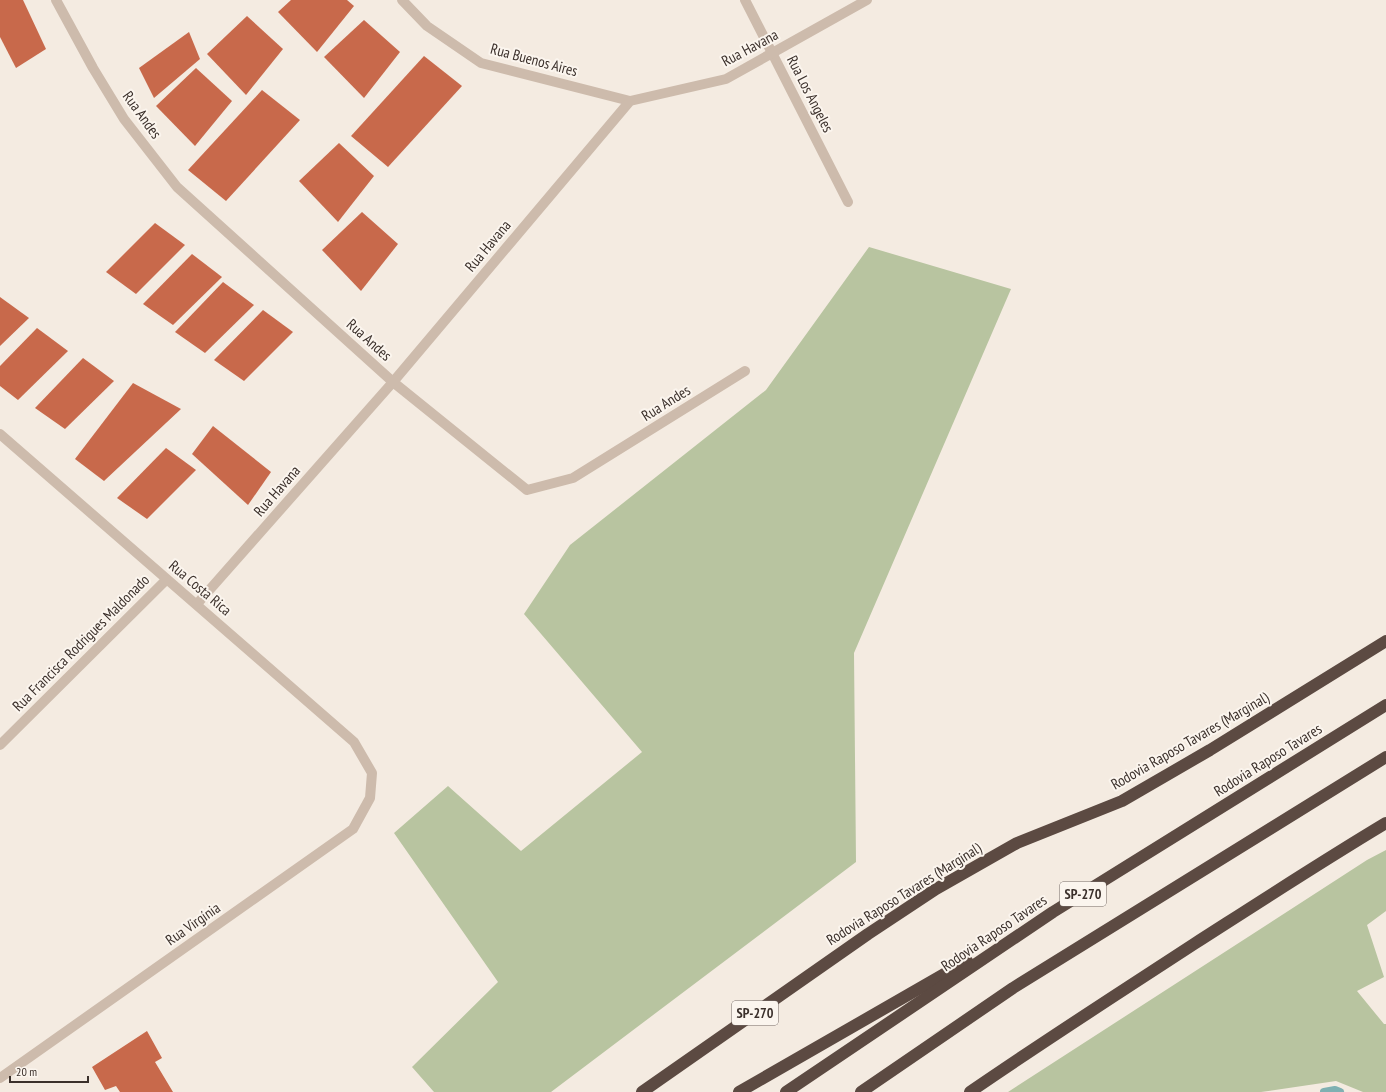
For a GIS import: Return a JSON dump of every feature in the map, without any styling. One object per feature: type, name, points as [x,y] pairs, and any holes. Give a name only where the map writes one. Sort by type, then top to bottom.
[{"type":"highway","name":"Rodovia Raposo Tavares (Marginal)","points":[[642,1092],[868,934],[936,889],[1017,843],[1122,801],[1210,750],[1386,641]]},
{"type":"highway","name":"Rodovia Raposo Tavares","points":[[786,1092],[1053,912],[1386,705]]},
{"type":"highway","name":"SP-270","points":[[861,1092],[1014,988],[1386,757]]},
{"type":"highway","points":[[970,1092],[1022,1056],[1304,874],[1386,823]]},
{"type":"highway","points":[[1304,874],[1386,831]]},
{"type":"highway","points":[[738,1092],[1053,912]]},
{"type":"street","name":"Rua Andes","points":[[56,0],[92,68],[124,119],[177,187],[393,382],[527,490],[573,478],[745,371]]},
{"type":"street","name":"Rua Buenos Aires","points":[[402,0],[428,26],[481,62],[630,101]]},
{"type":"street","name":"Rua Los Angeles","points":[[745,0],[848,202]]},
{"type":"street","name":"Rua Havana","points":[[197,604],[393,382],[630,101],[726,79],[861,2]]},
{"type":"street","name":"Rua Costa Rica","points":[[0,434],[354,742],[372,773]]},
{"type":"street","name":"Rua Francisca Rodrigues Maldonado","points":[[0,745],[166,580]]},
{"type":"street","name":"Rua Virgínia","points":[[0,1078],[353,829],[370,798],[372,773]]},
{"type":"green space","points":[[869,247],[1011,289],[854,653],[856,862],[551,1092],[434,1092],[412,1067],[498,982],[394,833],[448,786],[521,851],[642,752],[524,614],[570,545],[766,390]]},
{"type":"green space","points":[[1386,850],[1386,911],[1367,925],[1384,977],[1357,991],[1384,1024],[1386,1024],[1386,1092],[1363,1092],[1336,1081],[1261,1092],[1008,1092],[1367,860]]},
{"type":"building","points":[[0,0],[23,0],[46,49],[16,68],[0,37]]},
{"type":"building","points":[[291,0],[347,0],[354,6],[317,52],[278,12]]},
{"type":"building","points":[[247,16],[283,49],[246,95],[207,54]]},
{"type":"building","points":[[364,20],[400,52],[364,98],[324,57]]},
{"type":"building","points":[[189,32],[200,59],[154,98],[139,68]]},
{"type":"building","points":[[424,56],[462,86],[388,167],[351,136]]},
{"type":"building","points":[[196,68],[232,101],[195,146],[156,106]]},
{"type":"building","points":[[262,90],[300,120],[226,201],[188,170]]},
{"type":"building","points":[[339,143],[374,176],[338,222],[299,181]]},
{"type":"building","points":[[362,212],[398,244],[361,291],[322,250]]},
{"type":"building","points":[[155,223],[185,245],[136,294],[106,272]]},
{"type":"building","points":[[192,254],[222,277],[173,325],[143,304]]},
{"type":"building","points":[[223,282],[254,305],[205,353],[175,332]]},
{"type":"building","points":[[0,297],[29,318],[0,346]]},
{"type":"building","points":[[263,310],[293,332],[244,381],[214,360]]},
{"type":"building","points":[[37,328],[68,351],[18,400],[0,386],[0,366]]},
{"type":"building","points":[[83,358],[114,381],[65,429],[35,408]]},
{"type":"building","points":[[133,383],[181,409],[104,481],[75,459]]},
{"type":"building","points":[[213,426],[271,472],[248,505],[192,454]]},
{"type":"building","points":[[166,448],[196,470],[147,519],[117,498]]},
{"type":"building","points":[[147,1031],[162,1058],[155,1062],[173,1092],[120,1092],[116,1086],[105,1090],[92,1067]]},
{"type":"waterway","points":[[1324,1092],[1335,1090],[1340,1092]]}]
